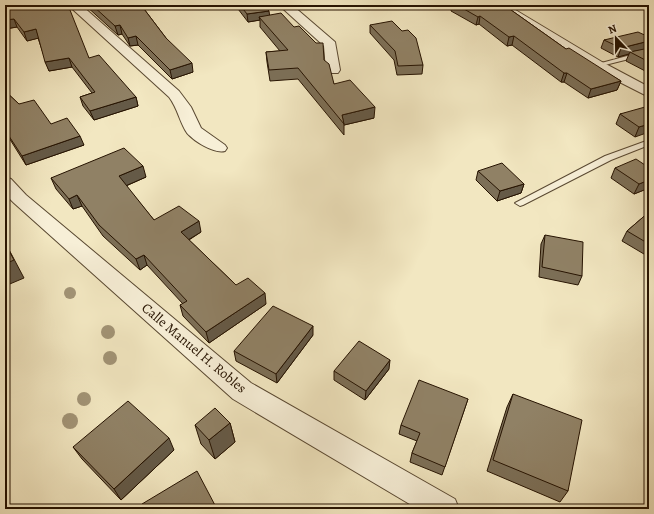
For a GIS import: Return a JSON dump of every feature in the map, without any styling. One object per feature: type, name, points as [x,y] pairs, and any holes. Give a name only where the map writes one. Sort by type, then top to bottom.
[{"type":"street","points":[[74,5],[174,94],[184,107],[194,131],[220,148]]},
{"type":"street","points":[[285,5],[330,45],[333,70]]},
{"type":"street","points":[[499,5],[597,65],[649,93]]},
{"type":"street","name":"Calle Manuel H. Robles","points":[[8,190],[242,391],[445,509]]},
{"type":"lane","points":[[597,65],[649,52]]},
{"type":"lane","points":[[520,203],[608,158],[649,142]]},
{"type":"building","points":[[5,5],[68,5],[89,58],[99,55],[136,97],[90,111],[80,97],[95,92],[69,58],[45,62],[36,29],[24,32],[14,19],[5,20]]},
{"type":"building","points":[[92,5],[141,5],[166,38],[192,63],[170,70],[136,36],[128,38],[120,25],[115,26]]},
{"type":"building","points":[[240,5],[264,5],[269,11],[247,14]]},
{"type":"building","points":[[457,5],[504,5],[566,49],[569,48],[621,81],[591,89],[567,73],[564,73],[514,36],[509,37],[480,16],[478,17]]},
{"type":"building","points":[[281,13],[294,27],[299,26],[316,43],[323,43],[324,60],[329,64],[334,84],[350,80],[375,107],[342,115],[344,124],[298,68],[269,70],[266,52],[288,50],[259,17]]},
{"type":"building","points":[[392,21],[402,31],[408,30],[416,38],[423,65],[398,66],[395,51],[370,25]]},
{"type":"building","points":[[638,32],[649,37],[649,41],[621,48],[604,40]]},
{"type":"building","points":[[649,48],[649,62],[630,52]]},
{"type":"building","points":[[5,91],[19,104],[34,100],[51,124],[67,118],[80,136],[22,156],[5,130]]},
{"type":"building","points":[[645,107],[649,110],[649,124],[639,127],[620,114]]},
{"type":"building","points":[[124,148],[143,166],[119,176],[154,220],[179,206],[199,221],[181,232],[236,285],[248,278],[265,293],[206,332],[180,305],[187,301],[144,255],[136,259],[99,225],[77,195],[69,199],[51,178]]},
{"type":"building","points":[[636,159],[648,167],[649,166],[649,180],[639,184],[615,168]]},
{"type":"building","points":[[502,163],[524,184],[500,191],[478,171]]},
{"type":"building","points":[[649,212],[649,244],[627,231]]},
{"type":"building","points":[[545,235],[583,242],[582,276],[542,267]]},
{"type":"building","points":[[5,243],[14,260],[5,264]]},
{"type":"building","points":[[273,306],[313,326],[276,374],[234,351]]},
{"type":"building","points":[[359,341],[390,360],[366,391],[334,371]]},
{"type":"building","points":[[419,380],[468,399],[445,467],[412,453],[420,433],[401,425]]},
{"type":"building","points":[[513,394],[582,420],[568,491],[493,460]]},
{"type":"building","points":[[128,401],[169,438],[114,489],[73,447]]},
{"type":"building","points":[[215,408],[230,423],[209,440],[195,425]]},
{"type":"building","points":[[197,471],[217,509],[145,509],[142,504]]}]
